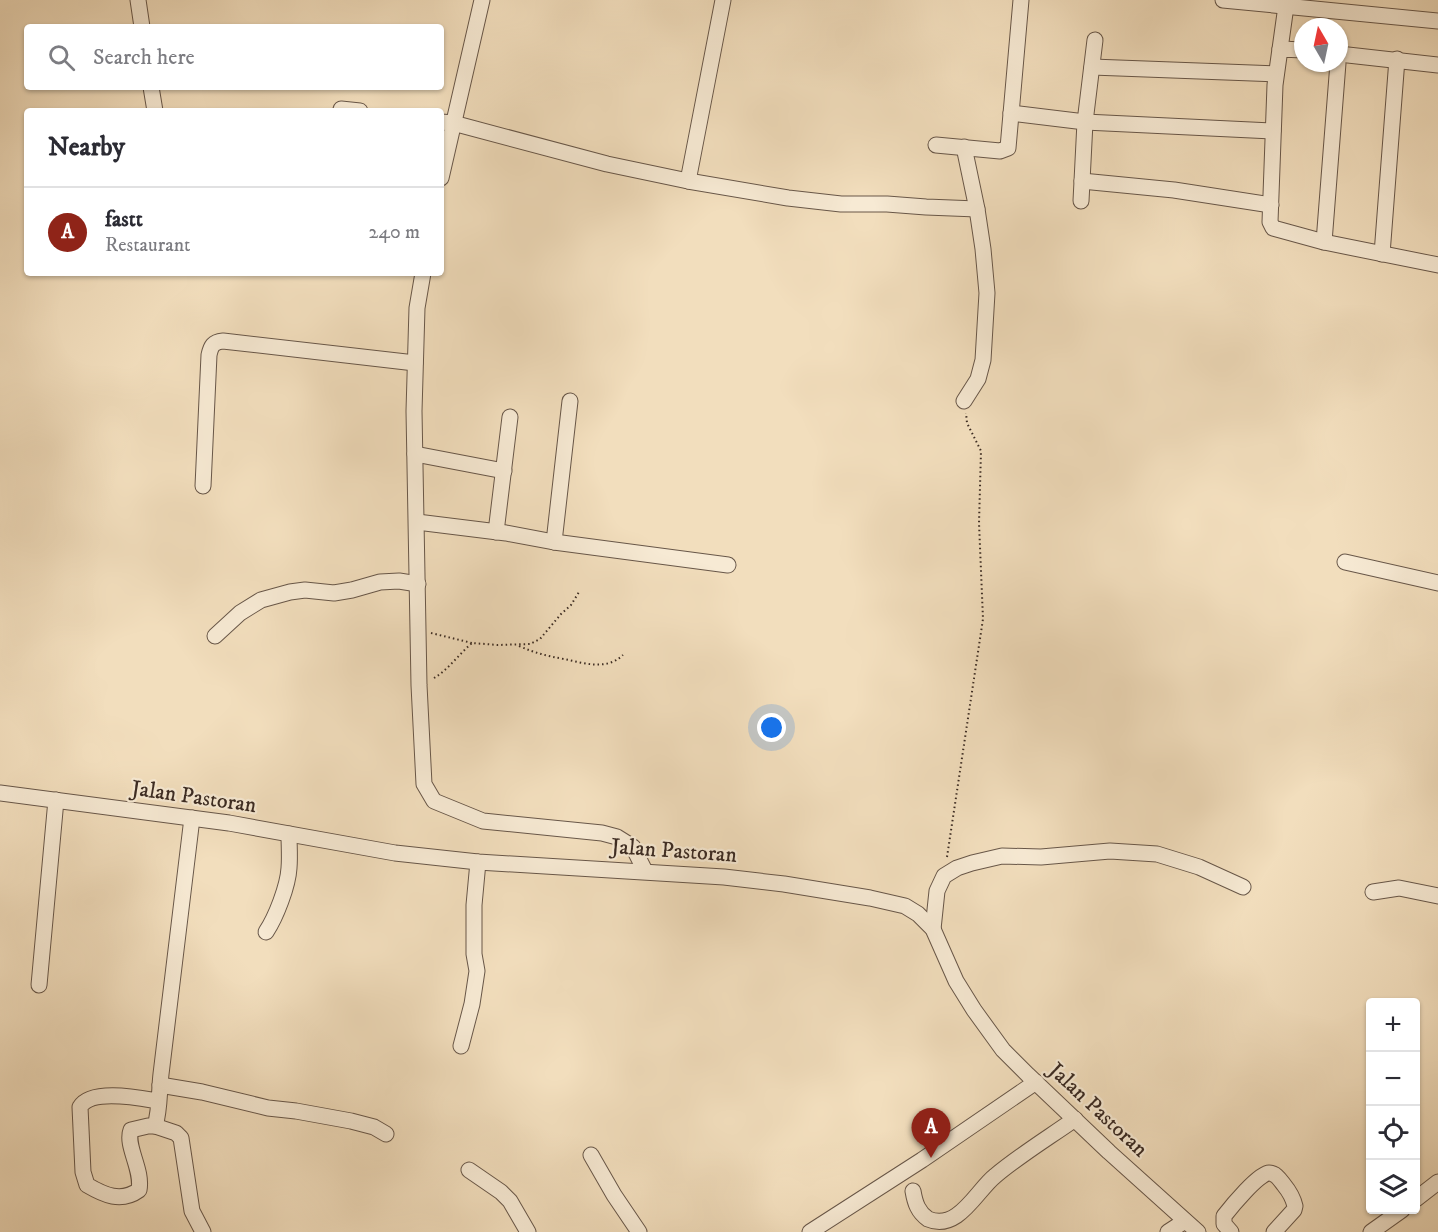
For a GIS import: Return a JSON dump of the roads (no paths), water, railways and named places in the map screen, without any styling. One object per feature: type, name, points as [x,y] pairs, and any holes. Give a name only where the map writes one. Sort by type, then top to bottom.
[{"type":"street","points":[[138,0],[142,24]]},
{"type":"street","points":[[444,150],[447,123],[482,0]]},
{"type":"street","points":[[688,181],[723,0]]},
{"type":"street","points":[[936,146],[1000,151],[1008,148],[1021,0]]},
{"type":"street","points":[[1223,0],[1438,21]]},
{"type":"street","points":[[1286,6],[1292,50],[1276,74],[1271,225],[1275,230],[1324,242],[1438,265]]},
{"type":"street","points":[[1081,201],[1085,122],[1095,40]]},
{"type":"street","points":[[1348,55],[1438,64]]},
{"type":"street","points":[[1382,254],[1396,59]]},
{"type":"street","points":[[1092,67],[1276,74]]},
{"type":"street","points":[[1324,242],[1337,72]]},
{"type":"street","points":[[152,90],[154,108]]},
{"type":"street","points":[[1011,113],[1085,122],[1274,131]]},
{"type":"street","points":[[447,123],[607,164],[788,198],[841,204],[977,209]]},
{"type":"street","points":[[964,147],[977,209],[987,293],[983,360],[978,379],[964,401]]},
{"type":"street","points":[[1082,181],[1173,190],[1271,205]]},
{"type":"street","points":[[422,276],[417,308],[414,411],[419,685],[424,784],[434,801],[483,821],[602,832],[617,837],[633,847],[645,871]]},
{"type":"street","points":[[203,486],[209,355],[216,342],[415,363]]},
{"type":"street","points":[[554,542],[570,401]]},
{"type":"street","points":[[496,532],[510,417]]},
{"type":"street","points":[[415,454],[504,471]]},
{"type":"street","points":[[417,522],[728,565]]},
{"type":"street","points":[[1345,562],[1438,583]]},
{"type":"street","points":[[215,636],[240,613],[261,600],[290,592],[306,590],[334,593],[380,582],[399,581],[418,584]]},
{"type":"street","name":"Jalan Pastoran","points":[[0,793],[192,818],[395,853],[477,862],[724,877],[784,884],[904,906],[918,914],[933,929],[956,981],[1003,1050],[1198,1232]]},
{"type":"street","points":[[39,985],[56,800]]},
{"type":"street","points":[[155,1126],[192,818]]},
{"type":"street","points":[[266,932],[282,897],[290,869],[289,834]]},
{"type":"street","points":[[933,929],[937,891],[944,876],[972,862],[1002,856],[1041,857],[1110,851],[1157,854],[1199,867],[1243,886]]},
{"type":"street","points":[[461,1046],[472,1004],[477,971],[474,954],[474,905],[477,862]]},
{"type":"street","points":[[1373,892],[1399,888],[1438,896]]},
{"type":"street","points":[[810,1232],[922,1161],[1036,1083]]},
{"type":"street","points":[[160,1084],[268,1108],[351,1121],[374,1127],[386,1134]]},
{"type":"street","points":[[158,1101],[98,1096],[83,1102],[80,1107],[83,1172],[87,1185],[101,1194],[120,1197],[132,1195],[138,1190],[140,1184],[129,1142],[131,1130],[155,1126],[176,1133],[181,1138],[192,1211],[203,1232]]},
{"type":"street","points":[[913,1191],[914,1200],[921,1214],[934,1222],[947,1223],[962,1215],[992,1178],[1075,1119]]},
{"type":"street","points":[[591,1155],[639,1232]]},
{"type":"street","points":[[469,1170],[510,1201],[528,1232]]},
{"type":"street","points":[[1231,1232],[1224,1224],[1224,1216],[1260,1177],[1268,1173],[1274,1174],[1281,1181],[1289,1191],[1295,1206],[1274,1232]]},
{"type":"street","points":[[1420,1196],[1438,1182]]},
{"type":"street","points":[[1371,1232],[1395,1214]]},
{"type":"street","points":[[1168,1232],[1185,1221]]},
{"type":"place","name":"fastt","points":[[931,1158]]}]
